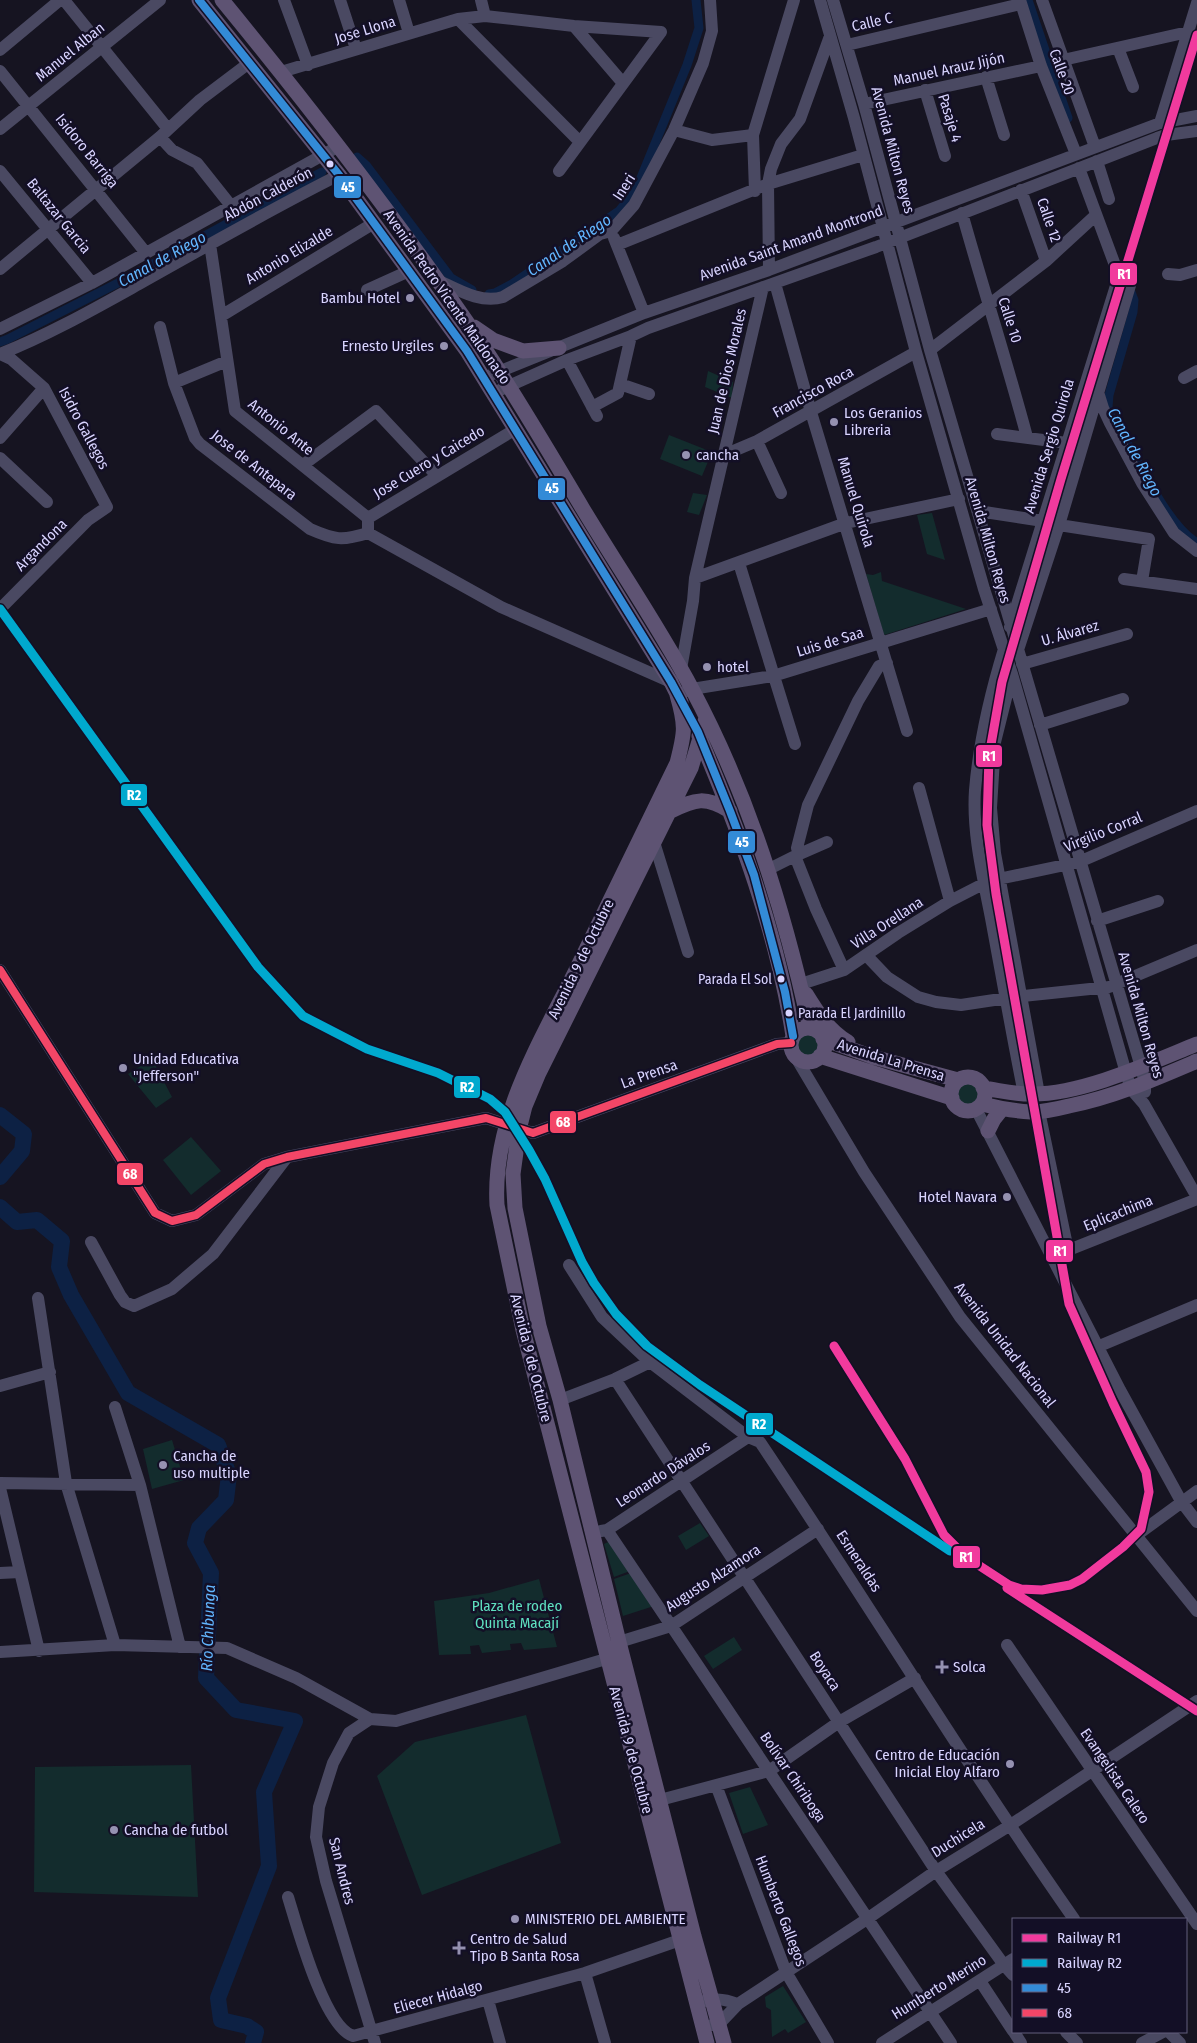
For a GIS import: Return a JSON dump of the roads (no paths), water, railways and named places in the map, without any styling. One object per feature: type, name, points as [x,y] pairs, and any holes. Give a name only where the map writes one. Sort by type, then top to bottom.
[{"type":"main road","name":"Avenida Pedro Vicente Maldonado","points":[[199,0],[323,154],[467,351],[674,689],[700,738],[754,875],[785,992],[793,1046]]},
{"type":"main road","name":"Avenida Pedro Vicente Maldonado","points":[[222,0],[339,146],[468,324],[509,386],[681,669],[743,799],[769,869],[801,984],[810,1028]]},
{"type":"main road","points":[[468,324],[493,340],[509,347],[523,351],[563,354]]},
{"type":"main road","name":"Avenida 9 de Octubre","points":[[674,689],[684,719],[684,736],[677,763],[527,1069],[513,1127],[498,1167],[496,1205],[523,1330],[707,2043]]},
{"type":"main road","name":"Avenida 9 de Octubre","points":[[706,718],[691,768],[671,811],[513,1127],[518,1147],[513,1174],[515,1208],[539,1326],[600,1531],[620,1648],[694,1936],[724,2043]]},
{"type":"main road","points":[[671,811],[692,801],[715,802],[730,811]]},
{"type":"main road","points":[[801,984],[813,1006],[839,1037],[873,1057]]},
{"type":"main road","points":[[810,1028],[816,1030],[823,1039],[823,1051],[820,1056],[808,1061],[793,1046],[797,1031],[810,1028]]},
{"type":"main road","name":"Avenida La Prensa","points":[[823,1039],[873,1057],[958,1080]]},
{"type":"main road","points":[[983,1088],[1024,1094],[1040,1094],[1078,1087],[1126,1073],[1197,1044]]},
{"type":"main road","name":"Avenida La Prensa","points":[[820,1056],[952,1098]]},
{"type":"main road","points":[[979,1106],[1039,1111],[1095,1101],[1138,1086],[1197,1061]]},
{"type":"main road","points":[[973,1078],[979,1082],[983,1088],[984,1099],[979,1106],[970,1111],[958,1108],[952,1098],[951,1091],[958,1080],[973,1078]]},
{"type":"main road","points":[[988,1131],[1002,1109]]},
{"type":"street","points":[[0,50],[60,0]]},
{"type":"street","points":[[64,0],[102,47],[164,133],[172,150],[198,163],[232,207]]},
{"type":"street","name":"Manuel Alban","points":[[0,129],[160,0]]},
{"type":"street","points":[[284,0],[308,65]]},
{"type":"street","points":[[340,0],[356,48]]},
{"type":"street","points":[[399,0],[409,33]]},
{"type":"street","points":[[480,0],[485,16]]},
{"type":"street","name":"Ineri","points":[[436,279],[458,290],[483,299],[492,300],[503,297],[563,261],[600,234],[611,231],[634,205],[674,130],[702,63],[712,31],[710,0]]},
{"type":"street","points":[[754,191],[753,135],[794,0]]},
{"type":"street","name":"Avenida Milton Reyes","points":[[820,0],[916,352],[991,609],[1012,674],[1065,866],[1109,987],[1141,1067],[1138,1086]]},
{"type":"street","name":"Avenida Milton Reyes","points":[[833,0],[864,104],[930,350],[1098,921],[1126,1073],[1138,1086],[1144,1104],[1197,1198]]},
{"type":"street","name":"Calle 20","points":[[1043,0],[1063,60],[1096,147]]},
{"type":"street","name":"Calle C","points":[[847,45],[1020,2]]},
{"type":"street","name":"Calle 20","points":[[1020,2],[1041,66],[1076,154]]},
{"type":"street","points":[[1160,123],[1197,3]]},
{"type":"street","name":"Jose Llona","points":[[281,72],[458,19],[485,16],[574,26],[661,32],[622,82]]},
{"type":"street","points":[[458,19],[580,142]]},
{"type":"street","points":[[559,171],[622,82],[574,26]]},
{"type":"street","points":[[1063,60],[1188,32]]},
{"type":"street","points":[[769,270],[768,184],[781,144],[800,119],[807,102],[811,84],[830,36]]},
{"type":"street","points":[[1118,48],[1133,86]]},
{"type":"street","points":[[0,269],[164,133],[200,100],[249,64]]},
{"type":"street","name":"Manuel Arauz Jijón","points":[[864,104],[1041,66]]},
{"type":"street","name":"Isidoro Barriga","points":[[0,71],[96,188],[146,253]]},
{"type":"street","points":[[986,77],[1004,135]]},
{"type":"street","name":"Pasaje 4","points":[[925,90],[945,156]]},
{"type":"street","name":"Avenida Saint Amand Montrond","points":[[492,393],[509,386],[563,354],[644,312],[769,270],[1160,123],[1197,116]]},
{"type":"street","points":[[674,130],[712,140],[753,135]]},
{"type":"street","name":"Avenida Saint Amand Montrond","points":[[483,378],[631,336],[648,328],[900,237],[1166,135],[1197,131]]},
{"type":"street","points":[[0,329],[92,283],[339,146]]},
{"type":"street","points":[[617,245],[768,184],[863,155]]},
{"type":"street","points":[[1097,161],[1109,199]]},
{"type":"street","points":[[930,350],[1046,261],[1096,214],[1079,168]]},
{"type":"street","name":"Baltazar Garcia","points":[[0,171],[92,283]]},
{"type":"street","name":"Abdón Calderón","points":[[0,354],[18,347],[106,302],[339,175]]},
{"type":"street","name":"Calle 12","points":[[1021,190],[1046,261]]},
{"type":"street","name":"Calle 10","points":[[962,213],[988,306],[1007,361],[1027,437]]},
{"type":"street","name":"Avenida Sergio Quirola","points":[[991,881],[977,835],[975,792],[982,736],[993,686],[1010,626],[1119,276],[1096,214]]},
{"type":"street","name":"Antonio Elizalde","points":[[221,316],[374,223]]},
{"type":"street","points":[[611,231],[644,312]]},
{"type":"street","name":"Antonio Ante","points":[[210,244],[235,411],[368,518]]},
{"type":"street","points":[[1168,274],[1180,276],[1197,270]]},
{"type":"street","points":[[367,290],[409,271]]},
{"type":"street","name":"Avenida Sergio Quirola","points":[[991,881],[995,853],[991,808],[995,742],[1018,650],[1060,525],[1131,282]]},
{"type":"street","name":"Manuel Quirola","points":[[769,285],[846,523],[907,731]]},
{"type":"street","name":"Juan de Dios Morales","points":[[681,669],[693,601],[695,578],[724,455],[769,285]]},
{"type":"street","name":"Jose de Antepara","points":[[160,327],[174,383],[200,444],[310,529],[326,536],[345,540],[368,533]]},
{"type":"street","points":[[563,354],[594,411],[618,393],[631,336]]},
{"type":"street","name":"Francisco Roca","points":[[724,455],[757,441],[916,352]]},
{"type":"street","name":"Isidro Gallegos","points":[[0,354],[11,359],[44,388],[108,507]]},
{"type":"street","points":[[174,383],[227,361]]},
{"type":"street","points":[[1184,378],[1197,371]]},
{"type":"street","points":[[620,384],[650,394]]},
{"type":"street","points":[[0,438],[44,388]]},
{"type":"street","points":[[1098,392],[1110,423],[1142,483],[1174,533],[1197,551]]},
{"type":"street","points":[[303,465],[376,411],[437,476]]},
{"type":"street","name":"Jose Cuero y Caicedo","points":[[368,533],[368,518],[514,430]]},
{"type":"street","points":[[997,434],[1067,442]]},
{"type":"street","points":[[757,441],[781,493]]},
{"type":"street","points":[[0,458],[47,502]]},
{"type":"street","points":[[695,578],[846,523],[959,499]]},
{"type":"street","name":"Argandona","points":[[0,609],[88,520],[108,507]]},
{"type":"street","points":[[978,511],[1043,521]]},
{"type":"street","points":[[1060,525],[1149,539],[1142,581]]},
{"type":"street","points":[[368,533],[501,607],[674,689]]},
{"type":"street","points":[[739,563],[795,744]]},
{"type":"street","points":[[1124,578],[1197,589]]},
{"type":"street","name":"Luis de Saa","points":[[674,689],[692,689],[773,676],[991,609]]},
{"type":"street","name":"U. Álvarez","points":[[1022,664],[1127,634]]},
{"type":"street","points":[[844,970],[816,909],[796,848],[808,805],[863,692],[879,666],[887,663]]},
{"type":"street","points":[[1040,725],[1123,700]]},
{"type":"street","points":[[919,788],[950,901]]},
{"type":"street","name":"Virgilio Corral","points":[[991,881],[1080,862],[1196,815]]},
{"type":"street","points":[[654,842],[688,952]]},
{"type":"street","points":[[769,869],[828,842]]},
{"type":"street","points":[[991,881],[1021,996],[1040,1094]]},
{"type":"street","points":[[991,881],[1006,999],[1024,1094]]},
{"type":"street","name":"Villa Orellana","points":[[801,984],[844,970],[898,933],[950,901],[991,881]]},
{"type":"street","points":[[1098,921],[1158,901]]},
{"type":"street","points":[[867,956],[887,977],[918,997],[936,1002],[960,1005],[1021,996],[1109,987],[1197,950]]},
{"type":"street","name":"La Prensa","points":[[0,970],[155,1213],[172,1221],[196,1216],[264,1164],[287,1157],[486,1118],[534,1133],[777,1044],[793,1046]]},
{"type":"street","name":"La Prensa","points":[[518,1147],[793,1046]]},
{"type":"street","name":"Avenida Unidad Nacional","points":[[793,1046],[864,1172],[960,1318],[1197,1611]]},
{"type":"street","points":[[979,1106],[988,1131],[1097,1346],[1181,1501],[1197,1522]]},
{"type":"street","points":[[1039,1111],[1068,1250]]},
{"type":"street","points":[[91,1242],[125,1302],[134,1306],[172,1289],[213,1254],[287,1157]]},
{"type":"street","name":"Eplicachima","points":[[1051,1257],[1197,1198]]},
{"type":"street","name":"Esmeraldas","points":[[569,1266],[602,1317],[650,1362],[748,1437],[760,1442],[818,1528],[1009,1826],[1073,1918]]},
{"type":"street","points":[[38,1298],[66,1483],[115,1645]]},
{"type":"street","points":[[1097,1346],[1197,1305]]},
{"type":"street","points":[[560,1400],[615,1380],[650,1362]]},
{"type":"street","points":[[0,1386],[50,1372]]},
{"type":"street","name":"Boyaca","points":[[615,1380],[936,1871],[1008,1962]]},
{"type":"street","points":[[114,1407],[140,1485],[180,1647]]},
{"type":"street","name":"Leonardo Dávalos","points":[[600,1531],[748,1437]]},
{"type":"street","points":[[0,1483],[140,1485]]},
{"type":"street","points":[[0,1488],[39,1651]]},
{"type":"street","points":[[1137,1535],[1197,1491]]},
{"type":"street","name":"Augusto Alzamora","points":[[370,1719],[396,1721],[607,1658],[620,1648],[671,1626],[818,1528]]},
{"type":"street","name":"Bolívar Chiriboga","points":[[600,1531],[671,1626],[951,2043]]},
{"type":"street","points":[[0,1573],[20,1572]]},
{"type":"street","points":[[0,1652],[115,1645],[227,1648],[296,1678],[370,1719]]},
{"type":"street","name":"Evangelista Calero","points":[[1007,1645],[1197,1924]]},
{"type":"street","points":[[660,1800],[769,1771],[839,1722],[915,1678]]},
{"type":"street","name":"Duchicela","points":[[719,2024],[738,2004],[868,1919],[936,1871],[1009,1826],[1197,1701]]},
{"type":"street","name":"San Andres","points":[[370,1719],[349,1733],[333,1763],[319,1807],[316,1837],[326,1881],[373,2037]]},
{"type":"street","name":"Humberto Gallegos","points":[[716,1785],[786,1972],[828,2043]]},
{"type":"street","name":"Eliecer Hidalgo","points":[[288,1898],[315,1980],[341,2029],[352,2036],[373,2037],[488,2000],[585,1973],[680,1940]]},
{"type":"street","name":"Humberto Merino","points":[[882,2043],[1008,1962]]},
{"type":"street","points":[[585,1973],[605,2043]]},
{"type":"street","points":[[980,1981],[1012,2029]]},
{"type":"street","points":[[697,2003],[712,1998],[726,1999],[738,2004]]},
{"type":"street","points":[[488,2000],[500,2043]]},
{"type":"street","points":[[703,2027],[719,2024]]},
{"type":"street","points":[[1067,2033],[1077,2043]]},
{"type":"street","points":[[1142,2043],[1161,2033]]},
{"type":"street","points":[[1170,2033],[1180,2043]]},
{"type":"waterway","name":"Canal de Riego","points":[[489,294],[512,284],[619,211],[636,190],[687,65],[699,28],[696,0]]},
{"type":"waterway","name":"Canal de Riego","points":[[1028,0],[1068,118]]},
{"type":"waterway","name":"Canal de Riego","points":[[357,157],[366,165],[451,278],[472,290]]},
{"type":"waterway","name":"Canal de Riego","points":[[0,342],[118,283],[322,172]]},
{"type":"waterway","name":"Canal de Riego","points":[[1111,415],[1108,407],[1109,395],[1133,312],[1134,300],[1131,292]]},
{"type":"waterway","name":"Canal de Riego","points":[[1126,441],[1176,524],[1197,543]]},
{"type":"waterway","name":"Río Chibunga","points":[[0,1115],[24,1134],[22,1151],[0,1177]]},
{"type":"waterway","name":"Río Chibunga","points":[[0,1207],[17,1222],[37,1220],[62,1241],[59,1267],[71,1295],[128,1393],[218,1445],[229,1475],[226,1500],[199,1528],[195,1543],[211,1573],[206,1678],[236,1710],[295,1721],[264,1792],[269,1866],[218,1998],[221,2020],[247,2026],[256,2032],[253,2043]]},
{"type":"rail line","name":"R1","points":[[834,1346],[905,1459],[944,1535],[966,1557],[1009,1585],[1021,1589],[1042,1590],[1070,1585],[1082,1579],[1123,1547],[1141,1529],[1149,1492],[1146,1472],[1069,1304],[996,894],[987,825],[989,756],[1002,682],[1061,479],[1197,35]]},
{"type":"rail line","name":"R2","points":[[0,609],[258,967],[303,1016],[367,1049],[438,1073],[490,1099],[505,1112],[529,1150],[545,1179],[582,1262],[594,1283],[616,1314],[647,1346],[700,1385],[950,1551]]},
{"type":"rail line","name":"R1","points":[[1007,1588],[1197,1711]]},
{"type":"place","name":"Bambu Hotel","points":[[410,298]]},
{"type":"place","name":"Ernesto Urgiles","points":[[444,346]]},
{"type":"place","name":"Los Geranios Libreria","points":[[834,422]]},
{"type":"place","name":"cancha","points":[[686,455]]},
{"type":"place","name":"hotel","points":[[707,667]]},
{"type":"place","name":"Parada El Sol","points":[[781,979]]},
{"type":"place","name":"Parada El Jardinillo","points":[[789,1013]]},
{"type":"place","name":"Unidad Educativa \"Jefferson\"","points":[[123,1068]]},
{"type":"place","name":"Hotel Navara","points":[[1007,1197]]},
{"type":"place","name":"Cancha de uso multiple","points":[[163,1465]]},
{"type":"place","name":"Solca","points":[[942,1667]]},
{"type":"place","name":"Centro de Educación Inicial Eloy Alfaro","points":[[1010,1764]]},
{"type":"place","name":"Cancha de futbol","points":[[114,1830]]},
{"type":"place","name":"MINISTERIO DEL AMBIENTE","points":[[515,1919]]},
{"type":"place","name":"Centro de Salud Tipo B Santa Rosa","points":[[459,1948]]},
{"type":"park label","name":"Plaza de rodeo Quinta Macají","points":[[517,1614]]}]
